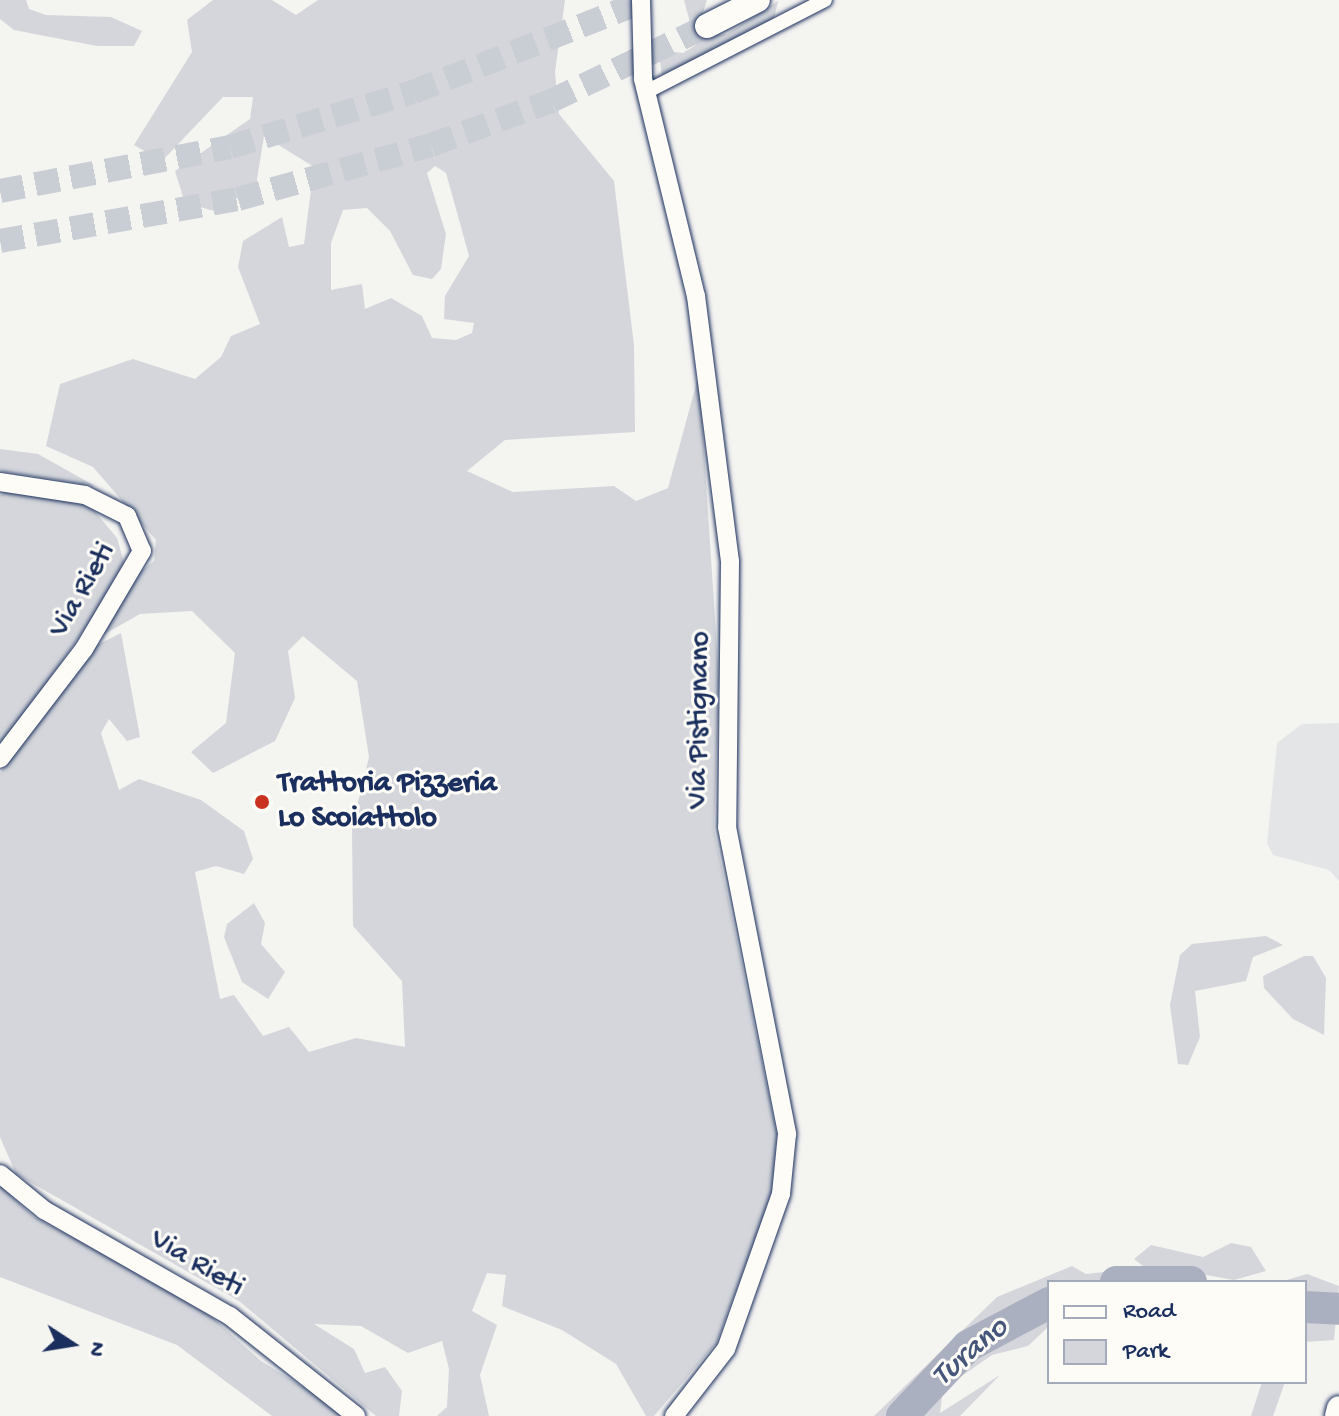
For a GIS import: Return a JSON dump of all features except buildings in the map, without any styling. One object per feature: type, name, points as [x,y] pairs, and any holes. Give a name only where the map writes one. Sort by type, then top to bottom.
[{"type":"highway","points":[[707,26],[758,0]]},
{"type":"highway","points":[[1337,1416],[1339,1408]]},
{"type":"street","name":"Via Pistignano","points":[[641,0],[646,92],[710,381],[730,561],[727,827],[787,1134],[781,1194],[726,1349],[674,1416]]},
{"type":"street","points":[[646,92],[825,0]]},
{"type":"street","name":"Via Rieti","points":[[0,482],[85,495],[127,516],[142,551],[84,649],[0,759]]},
{"type":"street","name":"Via Rieti","points":[[0,1174],[44,1210],[230,1316],[356,1416]]},
{"type":"shaded area","points":[[1339,723],[1339,881],[1329,870],[1273,855],[1267,843],[1277,743],[1302,724]]},
{"type":"green space","points":[[0,0],[26,0],[29,9],[46,15],[111,17],[142,31],[134,46],[97,46],[14,30],[0,19]]},
{"type":"green space","points":[[213,0],[272,0],[296,15],[318,0],[565,0],[555,72],[559,114],[614,181],[634,345],[635,432],[505,440],[467,471],[513,492],[614,486],[636,501],[668,488],[699,374],[719,680],[714,829],[777,1135],[772,1193],[717,1342],[654,1416],[646,1416],[616,1364],[562,1330],[502,1306],[506,1275],[487,1273],[472,1311],[497,1325],[480,1375],[489,1416],[437,1416],[447,1407],[449,1369],[442,1341],[408,1353],[361,1326],[314,1324],[354,1349],[365,1373],[385,1367],[402,1391],[399,1416],[376,1416],[239,1301],[16,1174],[0,1137],[0,773],[85,651],[121,633],[140,737],[127,741],[109,719],[101,733],[119,790],[139,779],[201,800],[244,831],[253,859],[244,874],[216,866],[195,872],[220,999],[234,995],[263,1036],[289,1027],[309,1052],[356,1038],[405,1047],[402,981],[353,926],[352,827],[369,757],[357,681],[303,636],[288,651],[295,698],[275,741],[213,773],[191,752],[226,723],[235,653],[192,611],[140,614],[96,639],[131,579],[154,561],[156,540],[93,467],[46,446],[60,384],[133,359],[195,379],[221,357],[231,336],[260,324],[238,267],[243,241],[282,217],[289,247],[304,244],[314,167],[264,136],[256,185],[218,212],[185,203],[175,171],[250,119],[253,97],[223,97],[162,161],[134,145],[192,52],[187,20]],"holes":[[[435,166],[446,173],[469,256],[445,296],[444,319],[474,323],[472,333],[456,340],[432,338],[422,316],[391,298],[365,309],[362,284],[331,290],[331,243],[343,210],[367,208],[390,231],[413,275],[432,279],[441,269],[446,234],[427,173]]]},
{"type":"green space","points":[[684,0],[707,0],[699,25],[711,35],[727,34],[778,1],[773,23],[662,75],[658,50],[683,53],[696,45]]},
{"type":"green space","points":[[0,449],[38,454],[95,486],[0,471]]},
{"type":"green space","points":[[11,489],[87,502],[117,538],[126,570],[0,749],[0,495]]},
{"type":"green space","points":[[254,903],[265,923],[261,944],[285,972],[268,999],[242,982],[224,937],[227,924]]},
{"type":"green space","points":[[1266,936],[1283,945],[1253,957],[1246,981],[1195,991],[1200,1037],[1188,1065],[1178,1064],[1170,1005],[1180,955],[1192,944]]},
{"type":"green space","points":[[1304,956],[1313,956],[1326,978],[1324,1035],[1293,1019],[1264,988],[1263,976]]},
{"type":"green space","points":[[0,1186],[34,1217],[195,1302],[261,1361],[350,1416],[272,1416],[177,1345],[0,1277]]},
{"type":"green space","points":[[1231,1243],[1251,1247],[1266,1271],[1234,1280],[1178,1270],[1159,1278],[1134,1259],[1151,1245],[1203,1257]]},
{"type":"green space","points":[[1072,1266],[1086,1274],[1122,1270],[1131,1273],[1130,1280],[1047,1280],[1047,1328],[1028,1346],[992,1355],[943,1389],[940,1413],[1000,1375],[960,1416],[874,1416],[997,1297]]},
{"type":"green space","points":[[1307,1274],[1339,1286],[1334,1340],[1307,1342],[1307,1280],[1287,1280]]},
{"type":"green space","points":[[1261,1384],[1284,1384],[1273,1416],[1251,1416]]},
{"type":"waterway","name":"Turano","points":[[902,1416],[968,1346],[1047,1304]]},
{"type":"waterway","name":"Turano","points":[[1307,1307],[1339,1309]]},
{"type":"tunnel","points":[[0,191],[230,147],[413,92],[647,0]]},
{"type":"tunnel","points":[[0,241],[238,199],[431,145],[551,101],[707,26]]},
{"type":"place","name":"Trattoria Pizzeria Lo Scoiattolo","points":[[262,802]]}]
